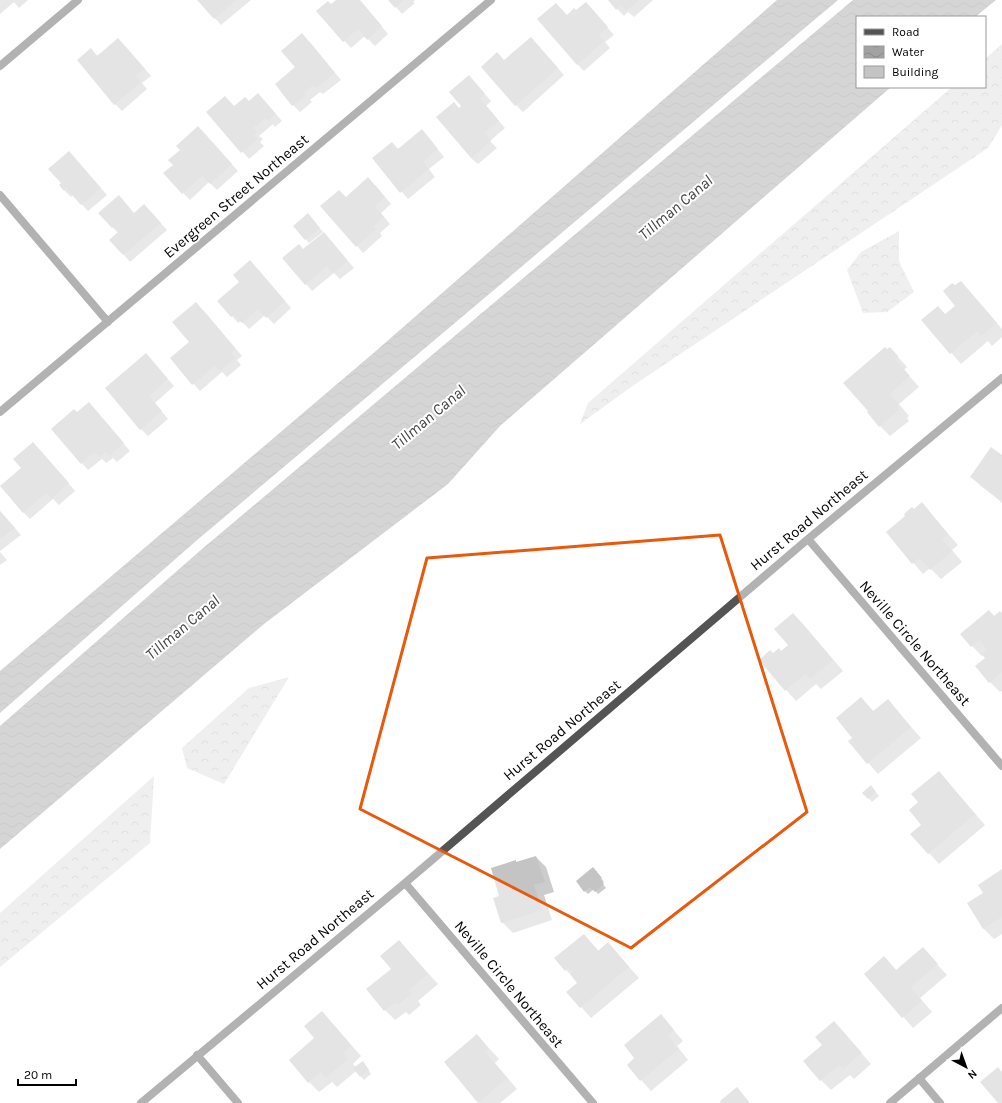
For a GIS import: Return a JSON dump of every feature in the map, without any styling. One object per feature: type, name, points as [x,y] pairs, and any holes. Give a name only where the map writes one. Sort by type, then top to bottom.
[{"type":"street","points":[[0,66],[78,0]]},
{"type":"street","name":"Evergreen Street Northeast","points":[[0,412],[491,0]]},
{"type":"street","points":[[0,195],[108,322]]},
{"type":"street","name":"Hurst Road Northeast","points":[[141,1103],[405,883],[808,539],[1002,378]]},
{"type":"street","name":"Neville Circle Northeast","points":[[808,539],[1002,766]]},
{"type":"street","name":"Neville Circle Northeast","points":[[405,883],[593,1103]]},
{"type":"street","points":[[890,1103],[1002,1008]]},
{"type":"street","points":[[197,1055],[238,1103]]},
{"type":"street","points":[[919,1078],[940,1103]]},
{"type":"highlighted area","points":[[720,535],[807,812],[631,948],[360,809],[427,558]]},
{"type":"green space","points":[[1002,44],[1002,125],[988,148],[634,385],[580,424],[588,403],[951,88],[986,88],[986,58]]},
{"type":"green space","points":[[899,231],[899,261],[914,292],[887,312],[863,313],[847,270],[861,252]]},
{"type":"green space","points":[[289,677],[224,784],[187,768],[182,748],[249,688]]},
{"type":"green space","points":[[154,776],[150,843],[0,967],[0,913]]},
{"type":"water","points":[[777,0],[838,0],[196,541],[0,713],[0,671],[377,350]]},
{"type":"water","name":"Tillman Canal","points":[[853,0],[996,0],[976,16],[856,16],[856,88],[890,88],[500,426],[448,484],[264,624],[0,849],[0,726],[202,549]]},
{"type":"building","points":[[197,0],[236,0],[214,19]]},
{"type":"building","points":[[336,0],[360,0],[382,26],[367,40],[358,29],[343,42],[316,11],[328,1],[331,4]]},
{"type":"building","points":[[388,0],[404,0],[395,8]]},
{"type":"building","points":[[608,0],[639,0],[626,11],[621,5],[616,10]]},
{"type":"building","points":[[586,2],[608,27],[599,35],[604,41],[577,65],[537,19],[556,3],[567,15],[574,8],[576,10]]},
{"type":"building","points":[[302,33],[335,73],[316,88],[313,85],[304,93],[306,95],[292,106],[275,84],[295,67],[281,51]]},
{"type":"building","points":[[531,37],[558,68],[515,106],[481,67],[497,52],[504,60]]},
{"type":"building","points":[[118,38],[145,69],[136,76],[141,82],[114,105],[77,60],[91,48],[97,56]]},
{"type":"building","points":[[469,75],[485,94],[480,98],[499,121],[484,133],[491,141],[471,158],[436,117],[454,102],[459,108],[461,106],[449,92]]},
{"type":"building","points":[[258,93],[276,114],[268,121],[266,118],[253,128],[257,132],[254,134],[258,139],[241,153],[206,112],[225,96],[234,106],[245,97],[249,101]]},
{"type":"building","points":[[198,126],[232,164],[210,184],[202,176],[182,194],[163,173],[173,165],[168,160],[180,150],[176,146]]},
{"type":"building","points":[[422,129],[438,149],[423,162],[429,169],[400,193],[372,158],[392,142],[398,149]]},
{"type":"building","points":[[69,151],[101,188],[81,205],[66,188],[64,191],[59,185],[61,183],[48,169]]},
{"type":"building","points":[[368,177],[385,197],[375,206],[384,217],[374,226],[376,229],[356,247],[320,206],[339,190],[346,197]]},
{"type":"building","points":[[119,195],[134,213],[144,204],[161,223],[123,255],[109,240],[118,232],[113,227],[112,228],[98,213]]},
{"type":"building","points":[[308,213],[320,228],[305,240],[293,226]]},
{"type":"building","points":[[324,232],[348,261],[333,273],[327,266],[305,285],[282,258],[299,244],[303,249]]},
{"type":"building","points":[[250,260],[285,301],[266,318],[258,309],[242,323],[234,315],[231,317],[217,301],[239,282],[233,275]]},
{"type":"building","points":[[961,281],[997,323],[981,336],[977,331],[950,354],[921,320],[938,306],[945,314],[955,306],[943,291],[952,283],[955,285]]},
{"type":"building","points":[[196,302],[236,349],[231,353],[235,358],[220,371],[215,366],[192,385],[170,358],[189,342],[172,322]]},
{"type":"building","points":[[885,347],[887,349],[890,347],[898,356],[895,359],[910,376],[890,394],[899,405],[897,407],[899,410],[879,427],[867,412],[868,411],[843,383]]},
{"type":"building","points":[[146,353],[168,379],[149,396],[162,411],[140,430],[105,388]]},
{"type":"building","points":[[89,402],[124,443],[109,456],[106,452],[99,457],[95,452],[81,464],[51,429],[74,409],[77,412]]},
{"type":"building","points":[[33,442],[69,483],[51,499],[46,493],[23,513],[0,486],[21,468],[13,459]]},
{"type":"building","points":[[991,447],[1002,455],[1002,501],[970,477]]},
{"type":"building","points":[[922,502],[948,534],[942,539],[952,551],[930,570],[920,558],[912,564],[886,532],[905,516],[904,514],[912,507],[914,509]]},
{"type":"building","points":[[0,511],[15,528],[1,539],[0,537]]},
{"type":"building","points":[[989,610],[994,616],[1000,611],[1002,613],[1002,672],[989,683],[975,666],[985,658],[982,654],[987,650],[979,640],[971,647],[960,634]]},
{"type":"building","points":[[793,613],[833,660],[810,679],[805,674],[785,691],[759,660],[770,650],[773,653],[779,648],[781,651],[788,645],[774,629]]},
{"type":"building","points":[[861,697],[873,711],[888,699],[911,727],[867,764],[848,741],[852,738],[836,718]]},
{"type":"building","points":[[939,771],[975,814],[928,854],[910,834],[921,825],[909,810],[918,802],[911,794]]},
{"type":"building","points":[[871,785],[876,792],[868,799],[862,793]]},
{"type":"building","points":[[536,856],[545,882],[534,885],[542,910],[501,923],[493,898],[499,896],[491,868],[516,860],[516,862]]},
{"type":"building","points":[[593,867],[602,878],[600,879],[604,884],[595,892],[590,887],[584,892],[576,881]]},
{"type":"building","points":[[1002,869],[1002,917],[983,929],[967,903],[983,893],[978,885]]},
{"type":"building","points":[[584,934],[598,951],[608,942],[629,967],[580,1008],[566,992],[577,983],[570,974],[572,972],[568,968],[565,971],[554,958]]},
{"type":"building","points":[[399,940],[428,974],[409,990],[412,994],[398,1005],[395,1002],[384,1011],[366,989],[391,969],[380,956]]},
{"type":"building","points":[[923,947],[938,964],[911,987],[922,1001],[902,1018],[864,974],[884,956],[896,970]]},
{"type":"building","points":[[322,1011],[352,1046],[343,1053],[348,1059],[326,1078],[321,1072],[308,1083],[289,1060],[314,1038],[304,1026]]},
{"type":"building","points":[[661,1014],[674,1030],[668,1035],[679,1049],[640,1081],[627,1065],[634,1058],[624,1045]]},
{"type":"building","points":[[834,1021],[862,1053],[843,1069],[839,1065],[820,1081],[803,1061],[822,1045],[815,1037]]},
{"type":"building","points":[[477,1034],[489,1049],[485,1052],[507,1078],[478,1103],[444,1062]]},
{"type":"building","points":[[363,1061],[369,1070],[360,1077],[353,1068]]},
{"type":"building","points":[[998,1067],[1002,1072],[1002,1103],[998,1103],[980,1082]]},
{"type":"building","points":[[737,1087],[750,1103],[721,1103],[720,1101]]}]
